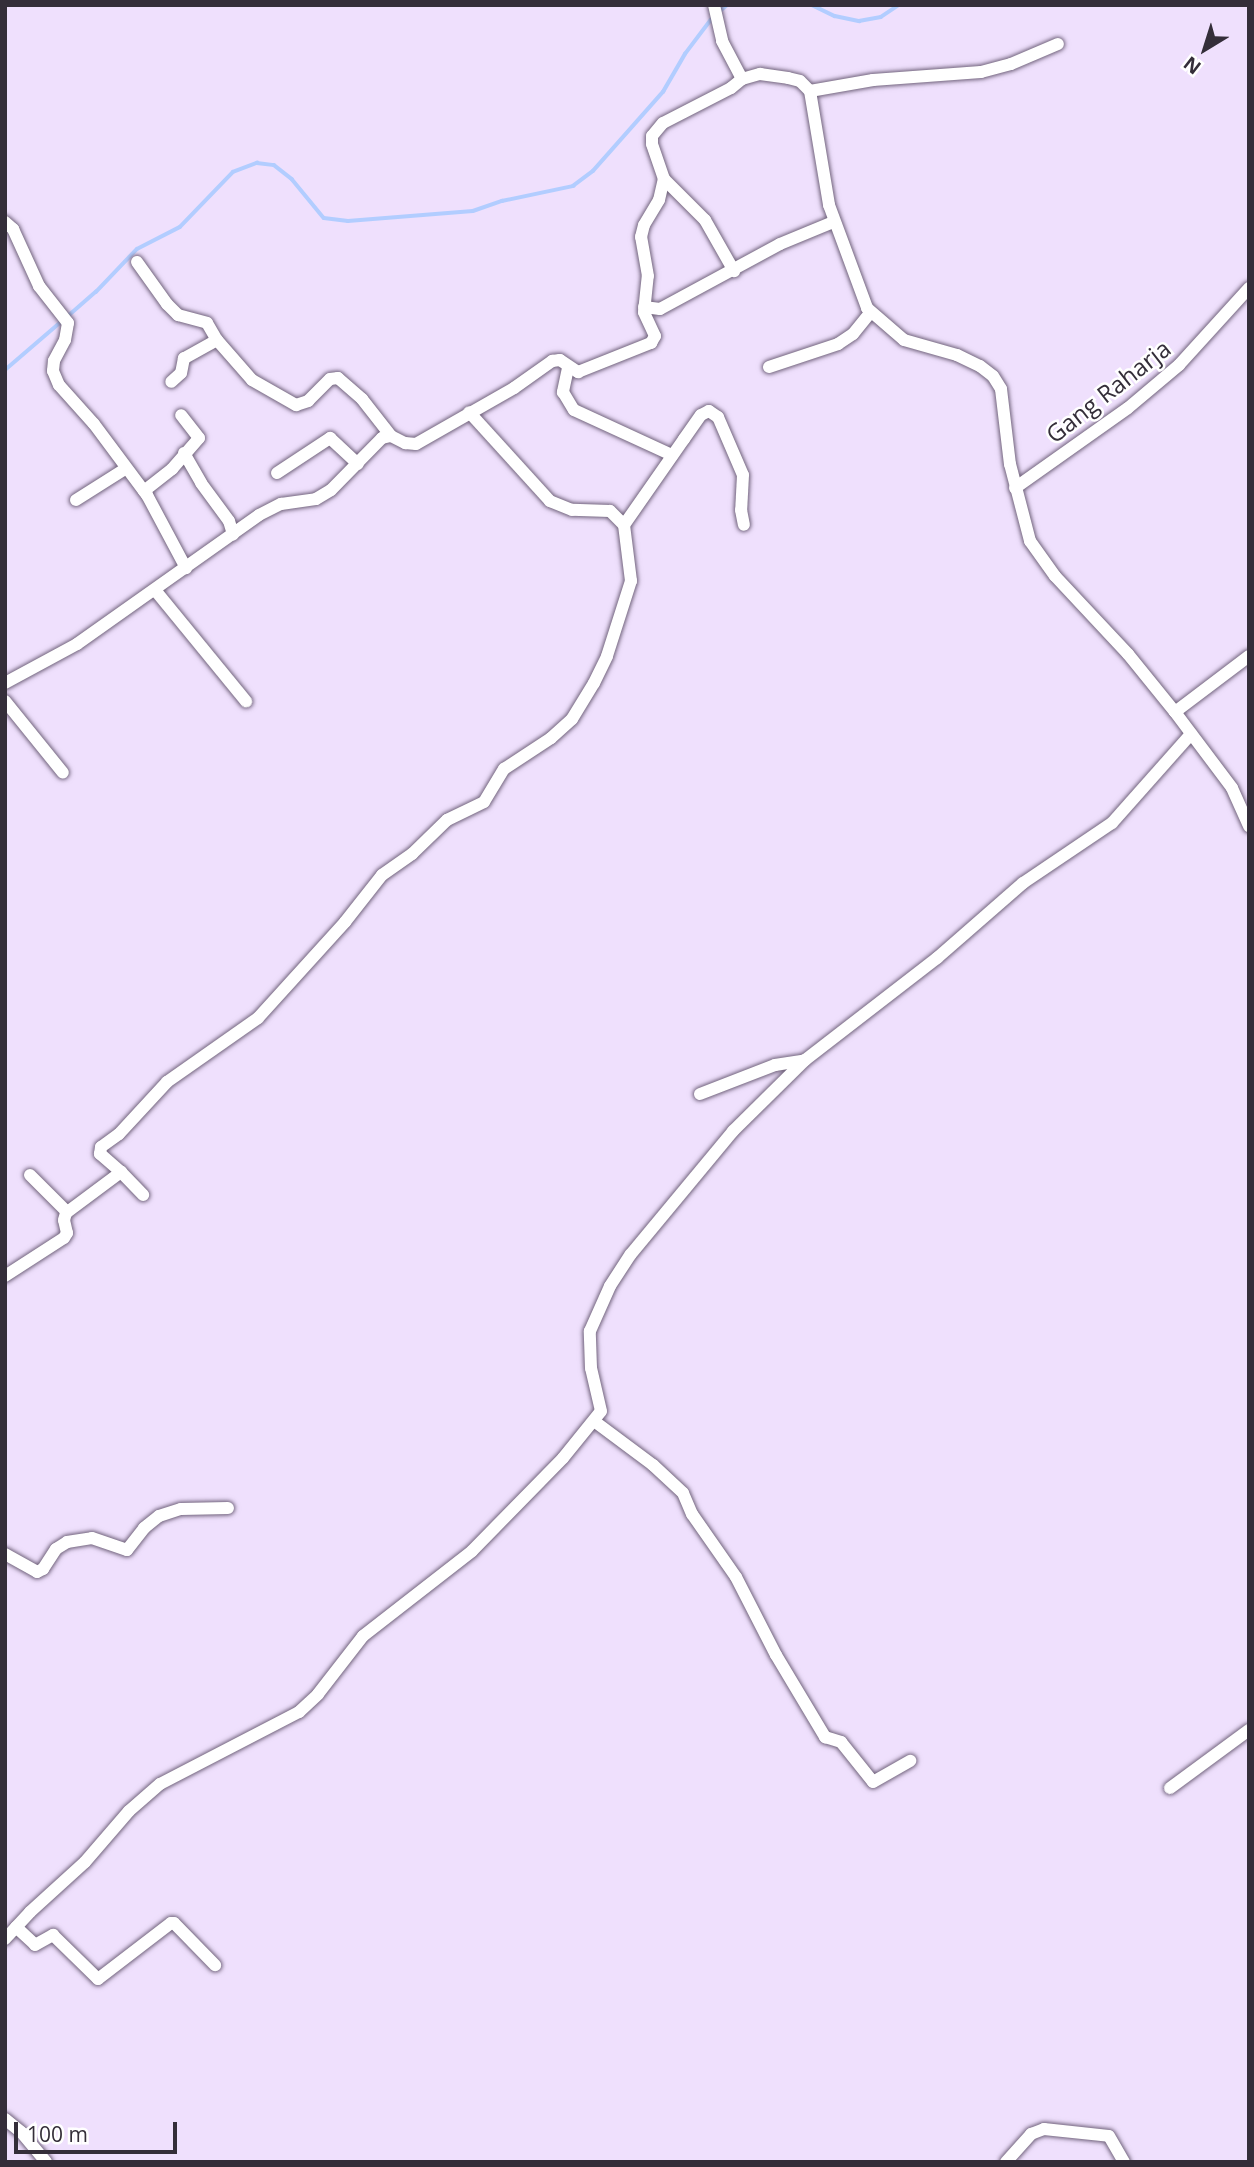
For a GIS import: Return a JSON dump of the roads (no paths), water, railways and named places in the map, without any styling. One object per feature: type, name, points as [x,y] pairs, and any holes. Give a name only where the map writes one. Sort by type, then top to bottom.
[{"type":"street","points":[[715,10],[722,41],[742,79]]},
{"type":"street","points":[[810,91],[873,80],[981,72],[1011,64],[1058,44]]},
{"type":"street","points":[[734,271],[705,220],[664,179],[652,144],[655,131],[663,122],[731,88],[742,79],[760,74],[800,81],[810,91],[819,155],[833,222],[870,313],[904,340],[957,355],[993,376],[1003,401],[1015,488],[1025,531],[1038,553],[1175,712],[1232,788],[1249,826]]},
{"type":"street","points":[[137,262],[148,281],[178,315],[207,323],[252,380],[296,405],[308,401],[330,379],[338,378],[362,399],[391,436],[405,443],[416,444],[514,388],[552,361],[560,360],[573,371],[584,370],[651,343],[655,336],[644,307],[648,276],[641,231],[659,200],[664,179]]},
{"type":"street","points":[[5,222],[13,229],[39,286],[68,323],[65,340],[54,361],[53,371],[59,385],[94,424],[144,491],[186,568]]},
{"type":"street","points":[[644,307],[660,309],[692,289],[734,271],[793,238],[833,222]]},
{"type":"street","name":"Gang Raharja","points":[[1015,488],[1128,408],[1179,365],[1249,288]]},
{"type":"street","points":[[769,367],[838,344],[853,334],[870,313]]},
{"type":"street","points":[[171,382],[181,373],[184,358],[218,340]]},
{"type":"street","points":[[568,368],[563,392],[574,410],[672,454]]},
{"type":"street","points":[[624,525],[701,415],[709,411],[716,414],[743,475],[741,510],[744,525]]},
{"type":"street","points":[[143,1195],[100,1154],[101,1147],[120,1134],[167,1082],[258,1018],[345,922],[382,875],[412,854],[447,820],[478,807],[504,769],[551,738],[572,719],[607,656],[631,581],[624,525],[610,511],[572,510],[558,506],[469,412]]},
{"type":"street","points":[[144,491],[172,469],[200,436],[181,415]]},
{"type":"street","points":[[5,683],[77,644],[233,534],[281,504],[316,499],[338,485],[382,438],[391,436]]},
{"type":"street","points":[[277,473],[330,438],[358,464]]},
{"type":"street","points":[[184,453],[201,483],[229,521],[233,534]]},
{"type":"street","points":[[76,500],[125,468]]},
{"type":"street","points":[[155,590],[246,701]]},
{"type":"street","points":[[1175,712],[1249,656]]},
{"type":"street","points":[[5,701],[63,773]]},
{"type":"street","points":[[5,1939],[85,1862],[129,1811],[160,1784],[299,1712],[318,1694],[363,1636],[472,1551],[564,1458],[594,1421],[601,1406],[591,1368],[590,1331],[610,1286],[631,1254],[733,1131],[806,1060],[937,958],[1023,883],[1112,823],[1191,734]]},
{"type":"street","points":[[700,1094],[775,1065],[806,1060]]},
{"type":"street","points":[[5,1276],[64,1238],[67,1233],[64,1217],[67,1212],[121,1172]]},
{"type":"street","points":[[30,1175],[67,1212]]},
{"type":"street","points":[[594,1421],[680,1488],[692,1514],[736,1577],[776,1656],[825,1737],[841,1742],[873,1782],[910,1761]]},
{"type":"street","points":[[5,1553],[37,1572],[43,1569],[56,1549],[67,1542],[92,1538],[127,1550],[144,1528],[159,1516],[181,1509],[228,1508]]},
{"type":"street","points":[[1170,1788],[1249,1730]]},
{"type":"street","points":[[16,1927],[35,1945],[52,1934],[98,1979],[170,1923],[174,1923],[215,1965]]},
{"type":"street","points":[[5,2119],[21,2132],[46,2162]]},
{"type":"street","points":[[1006,2162],[1031,2134],[1044,2129],[1109,2136],[1124,2162]]},
{"type":"waterway","points":[[719,12],[727,5]]},
{"type":"waterway","points":[[812,5],[835,16],[859,21],[881,17],[899,5]]},
{"type":"waterway","points":[[68,316],[96,292],[137,249],[180,227],[233,172],[257,163],[274,165],[292,179],[324,218],[348,221],[473,211],[502,201],[573,186],[593,171],[663,92],[685,54],[713,17]]},
{"type":"waterway","points":[[5,370],[62,321]]}]
